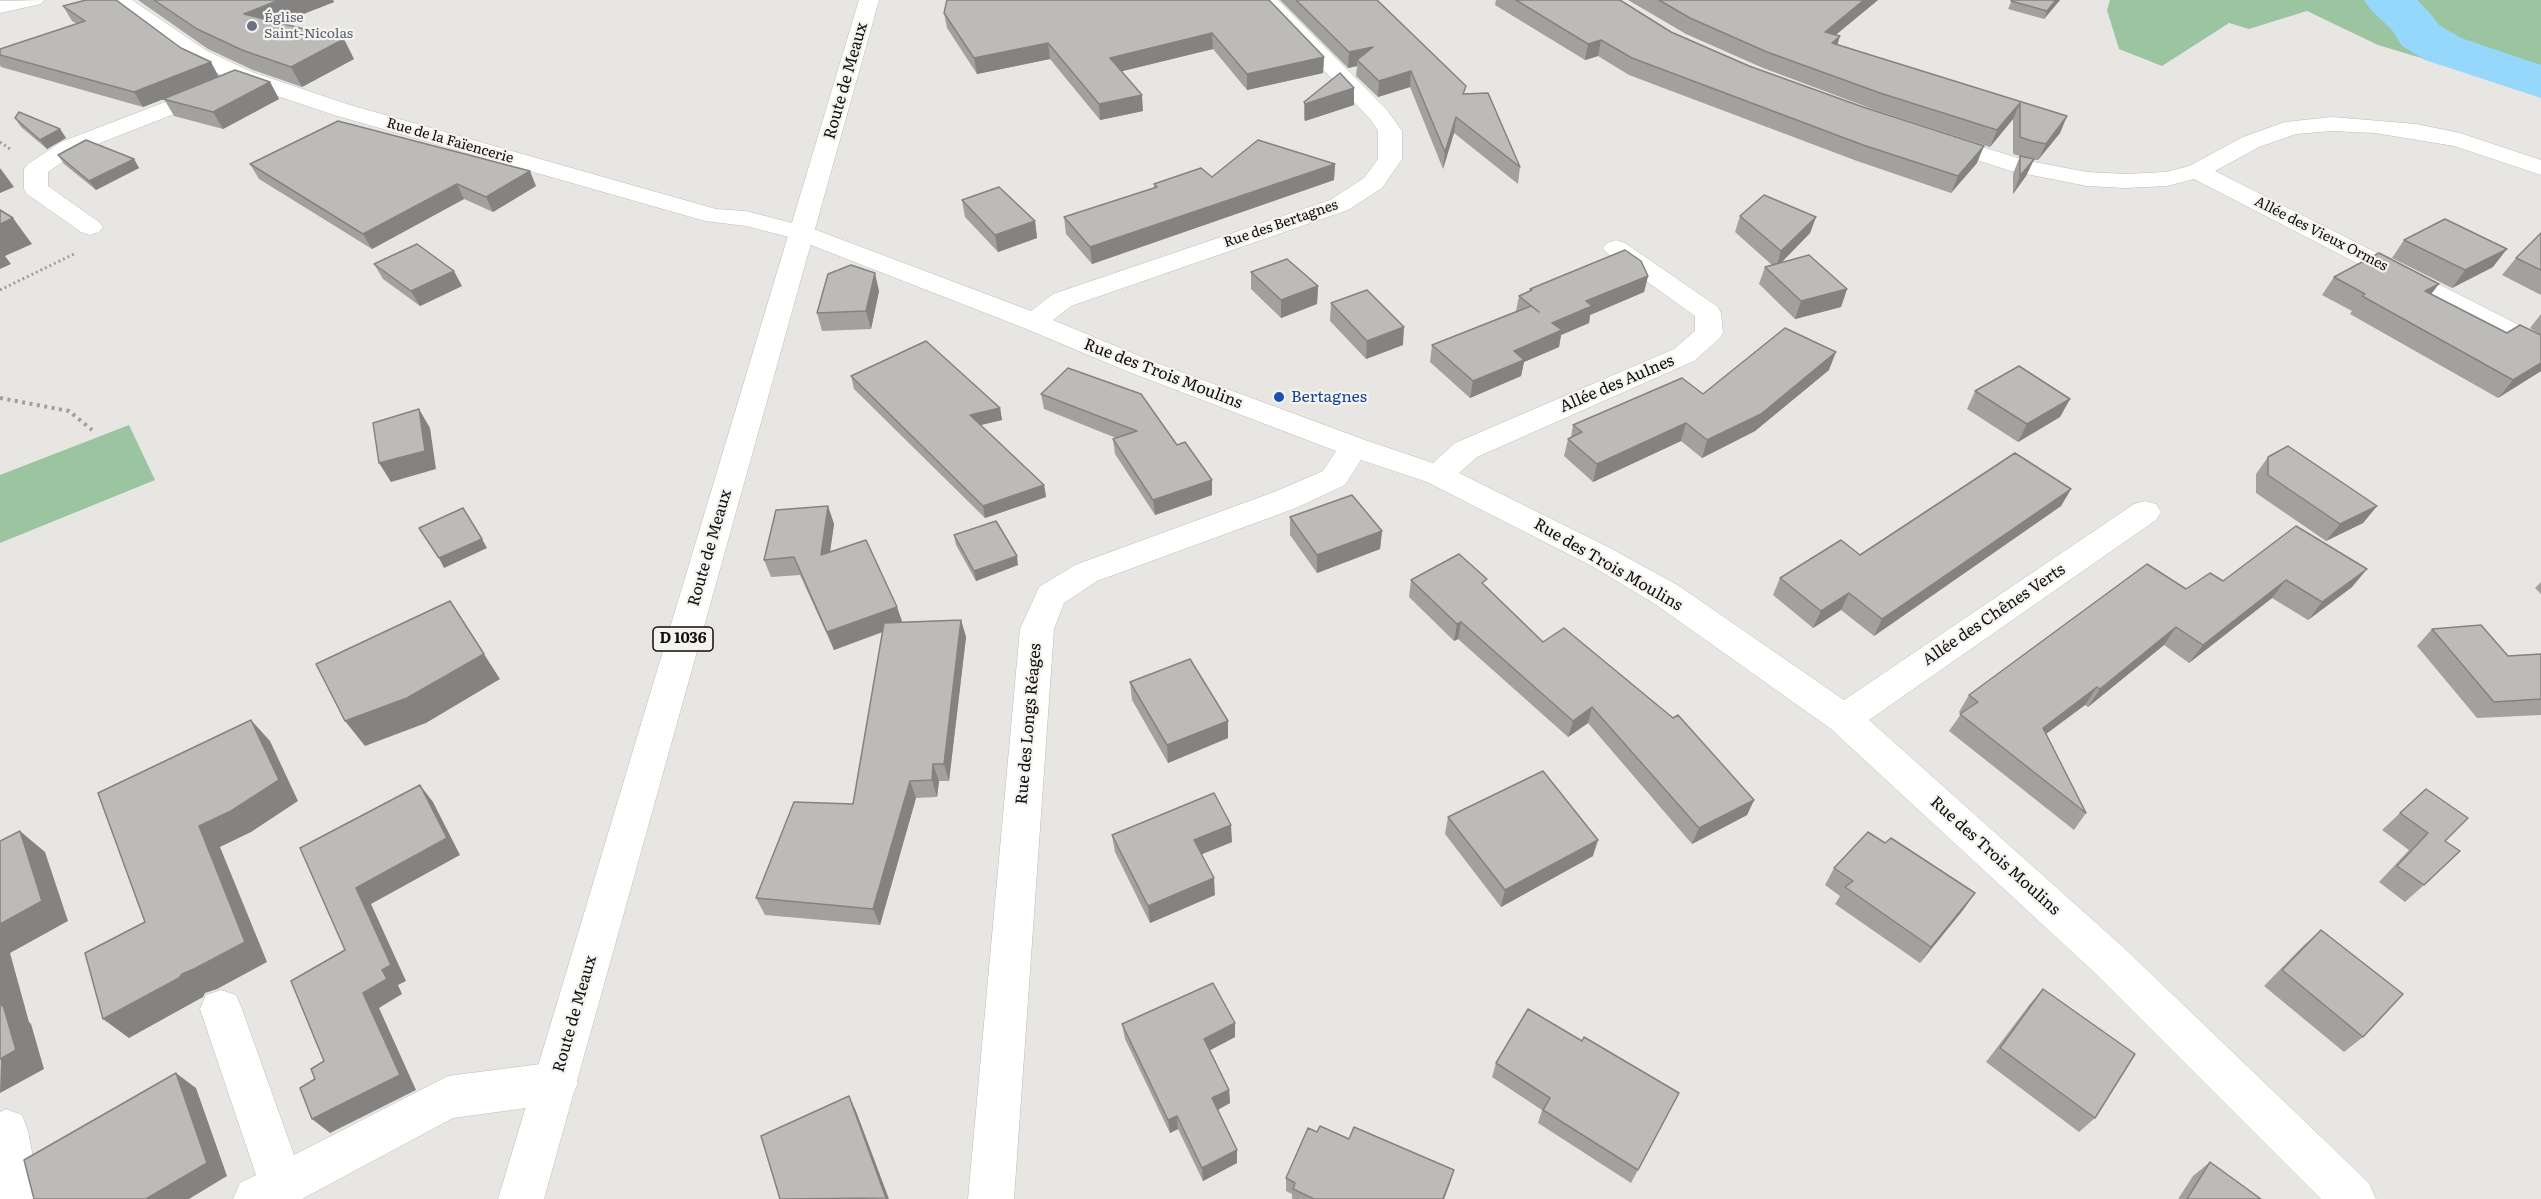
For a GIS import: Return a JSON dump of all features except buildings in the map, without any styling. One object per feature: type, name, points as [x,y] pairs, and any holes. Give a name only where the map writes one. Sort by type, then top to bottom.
[{"type":"street","points":[[0,7],[34,0]]},
{"type":"street","name":"Rue de la Faïencerie","points":[[119,0],[199,56],[244,77],[342,110],[714,216],[746,219],[802,233]]},
{"type":"street","name":"Route de Meaux","points":[[521,1199],[869,0]]},
{"type":"street","name":"Rue des Bertagnes","points":[[1034,322],[1062,300],[1339,205],[1373,183],[1390,159],[1390,131],[1379,115],[1267,0]]},
{"type":"street","points":[[90,227],[36,189],[36,169],[69,147],[244,77]]},
{"type":"street","points":[[1920,135],[2019,166],[2087,179],[2167,179],[2197,171],[2251,142],[2293,127],[2332,124],[2416,131],[2460,140],[2541,168]]},
{"type":"street","name":"Allée des Vieux Ormes","points":[[2197,171],[2541,347]]},
{"type":"street","name":"Rue des Trois Moulins","points":[[802,233],[1034,322],[1139,366],[1354,447],[1438,475],[1601,557],[1667,596],[1844,719],[2109,960],[2352,1199]]},
{"type":"street","name":"Allée des Aulnes","points":[[1438,475],[1466,450],[1684,355],[1709,333],[1708,313],[1616,248]]},
{"type":"street","name":"Rue des Longs Réages","points":[[991,1199],[1037,629],[1051,596],[1086,573],[1286,500],[1334,478],[1354,447]]},
{"type":"street","name":"Allée des Chênes Verts","points":[[1844,719],[2145,512]]},
{"type":"street","points":[[221,1009],[269,1192],[448,1097],[556,1083]]},
{"type":"street","points":[[0,1134],[6,1131],[18,1199]]},
{"type":"path","points":[[0,290],[100,241],[90,227]]},
{"type":"path","points":[[0,398],[69,411],[92,430]]},
{"type":"green space","points":[[2110,0],[2541,0],[2541,94],[2378,45],[2307,11],[2249,29],[2229,23],[2162,66],[2119,49],[2107,10]]},
{"type":"green space","points":[[129,425],[155,480],[0,543],[0,475]]},
{"type":"waterway","points":[[2388,0],[2412,22],[2420,35],[2443,49],[2541,82]]},
{"type":"place","name":"Église Saint-Nicolas","points":[[252,26]]},
{"type":"place","name":"Bertagnes","points":[[1279,397]]}]
